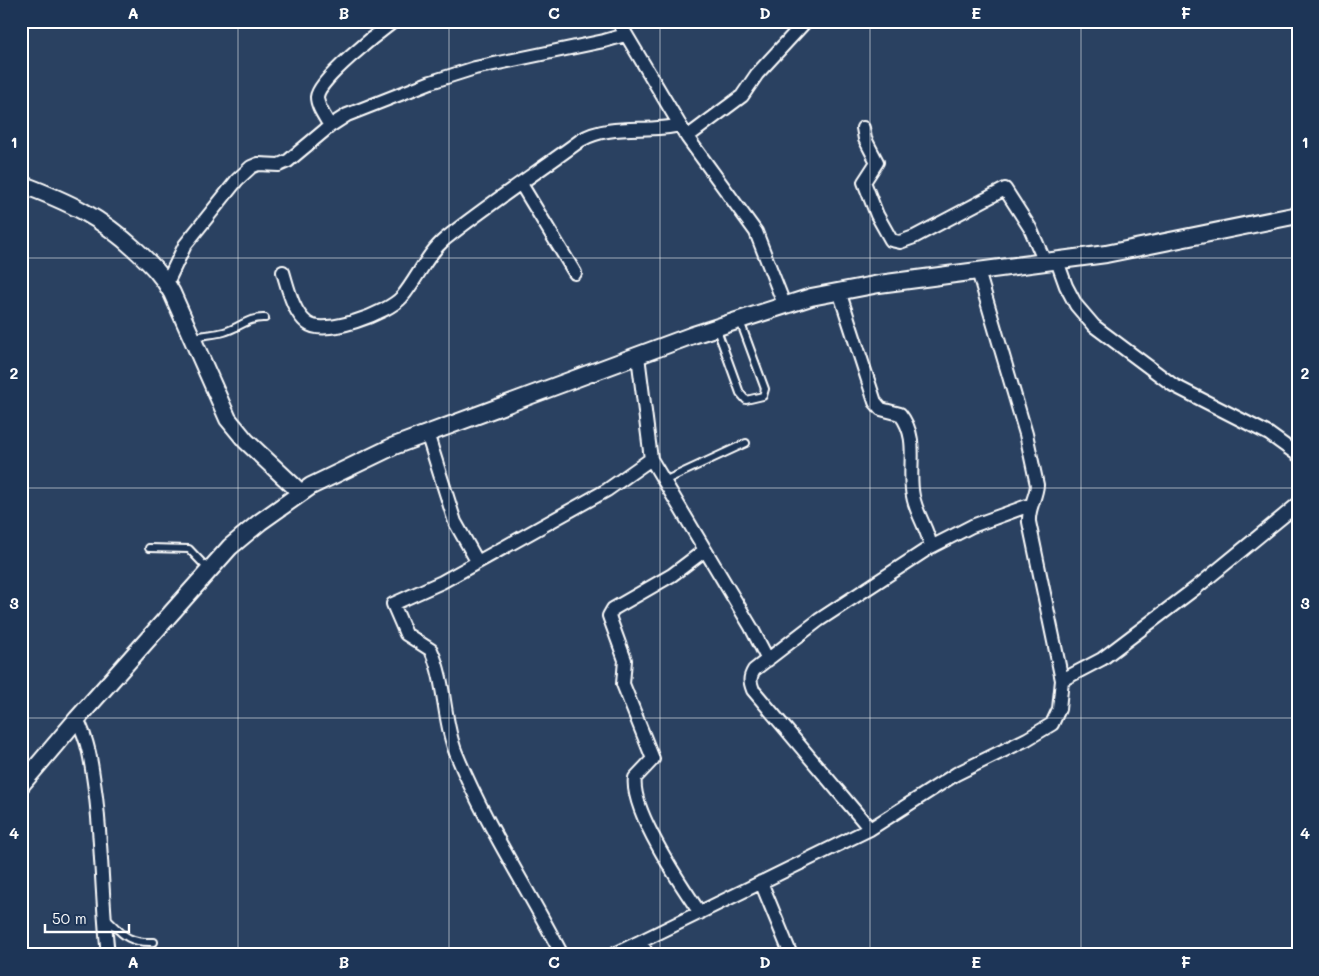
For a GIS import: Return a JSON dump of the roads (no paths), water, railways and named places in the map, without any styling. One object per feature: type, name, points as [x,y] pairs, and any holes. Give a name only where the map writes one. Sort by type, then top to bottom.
[{"type":"street","points":[[330,126],[318,102],[317,96],[322,85],[361,47],[394,21]]},
{"type":"street","points":[[618,21],[680,125],[756,232],[784,304]]},
{"type":"street","points":[[688,137],[742,96],[758,74],[806,21]]},
{"type":"street","points":[[166,283],[185,245],[245,171],[258,164],[279,165],[288,161],[330,126],[358,110],[475,68],[626,35]]},
{"type":"street","points":[[283,272],[294,303],[305,322],[312,326],[332,326],[376,314],[401,298],[443,241],[591,134],[666,129],[680,125]]},
{"type":"street","points":[[863,128],[877,162],[864,182],[877,215],[891,240],[900,242],[914,237],[1005,189],[1051,261],[1076,305],[1094,326],[1173,385],[1269,434],[1298,455]]},
{"type":"street","points":[[521,184],[574,273]]},
{"type":"street","points":[[23,189],[71,203],[97,217],[144,257],[166,283],[228,419],[237,431],[300,492]]},
{"type":"street","points":[[23,779],[209,570],[245,534],[300,492],[357,463],[427,433],[784,304],[838,291],[1115,252],[1298,215]]},
{"type":"street","points":[[613,955],[870,829],[956,774],[1044,730],[1056,718],[1062,680],[1028,522],[1030,505],[1037,485],[1026,434],[978,271]]},
{"type":"street","points":[[838,291],[875,402],[881,409],[900,414],[912,436],[911,482],[913,498],[927,529],[932,547]]},
{"type":"street","points":[[638,356],[651,459],[751,627],[768,660]]},
{"type":"street","points":[[427,433],[455,522],[478,561]]},
{"type":"street","points":[[562,955],[496,837],[459,760],[431,650],[406,634],[394,604],[442,582],[607,490],[651,459]]},
{"type":"street","points":[[1062,680],[1102,659],[1197,586],[1298,504]]},
{"type":"street","points":[[870,829],[753,690],[750,676],[754,670],[819,620],[932,547],[972,526],[1030,505]]},
{"type":"street","points":[[700,913],[660,850],[635,790],[635,778],[653,759],[623,684],[625,660],[609,616],[613,609],[672,575],[705,550]]},
{"type":"street","points":[[76,719],[88,743],[92,768],[101,843],[103,915],[108,955]]},
{"type":"street","points":[[762,882],[791,955]]},
{"type":"street","points":[[641,941],[647,955]]},
{"type":"lane","points":[[191,339],[202,334],[227,331],[254,318],[265,318]]},
{"type":"lane","points":[[716,328],[740,392],[746,400],[750,401],[762,396],[765,389],[740,319]]},
{"type":"lane","points":[[664,481],[746,443]]},
{"type":"lane","points":[[149,548],[189,549],[209,570]]},
{"type":"lane","points":[[103,915],[126,937],[140,942],[154,942]]}]
